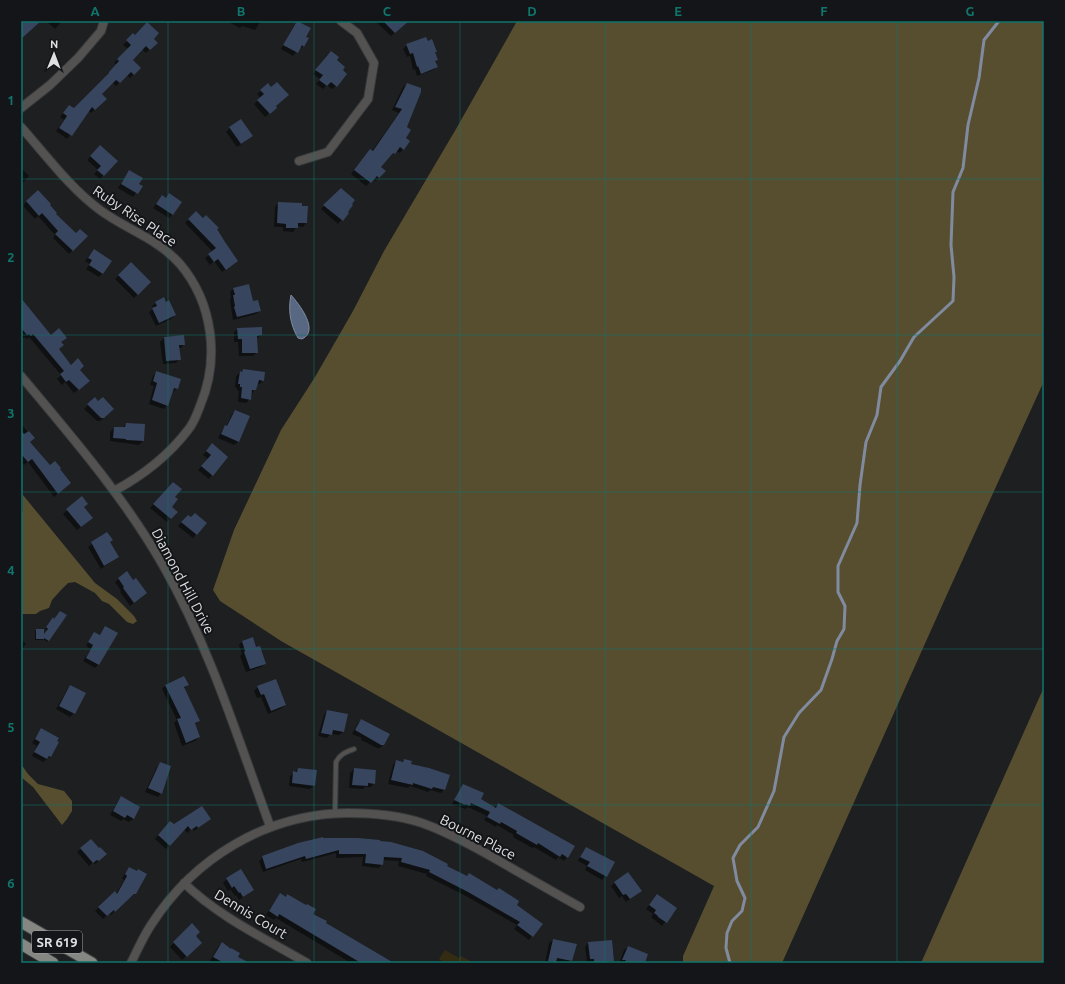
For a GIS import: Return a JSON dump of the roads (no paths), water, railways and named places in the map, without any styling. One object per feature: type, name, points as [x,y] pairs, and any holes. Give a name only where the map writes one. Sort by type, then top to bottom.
[{"type":"main road","name":"SR 619","points":[[21,922],[92,963]]},
{"type":"main road","name":"SR 619","points":[[21,944],[53,963]]},
{"type":"street","points":[[21,108],[50,85],[78,58],[101,31],[104,21]]},
{"type":"street","points":[[299,161],[328,152],[368,99],[374,63],[357,33],[341,21]]},
{"type":"street","name":"Ruby Rise Place","points":[[21,127],[82,195],[115,221],[150,239],[167,251],[188,275],[205,311],[210,329],[212,347],[211,365],[204,399],[189,430],[149,469],[114,492]]},
{"type":"street","name":"Diamond Hill Drive","points":[[21,376],[79,445],[114,492],[156,553],[188,611],[205,649],[270,826]]},
{"type":"street","name":"Bourne Place","points":[[131,963],[150,926],[167,903],[184,883],[206,863],[244,838],[270,826],[293,819],[335,813],[387,815],[421,823],[448,833],[474,846],[580,907]]},
{"type":"street","name":"Dennis Court","points":[[184,883],[214,909],[307,963]]},
{"type":"lane","points":[[335,813],[336,762],[343,754],[354,749]]},
{"type":"water","points":[[291,295],[303,311],[309,324],[307,335],[302,339],[298,338],[291,322]]},
{"type":"waterway","points":[[730,963],[726,948],[727,933],[732,921],[742,911],[745,898],[737,881],[733,858],[740,845],[758,827],[774,791],[784,737],[799,713],[821,690],[837,641],[844,629],[845,606],[838,592],[838,566],[857,523],[860,485],[866,442],[877,415],[881,387],[900,361],[914,337],[953,301],[954,277],[951,245],[953,192],[963,168],[968,125],[979,78],[984,40],[999,21]]}]
